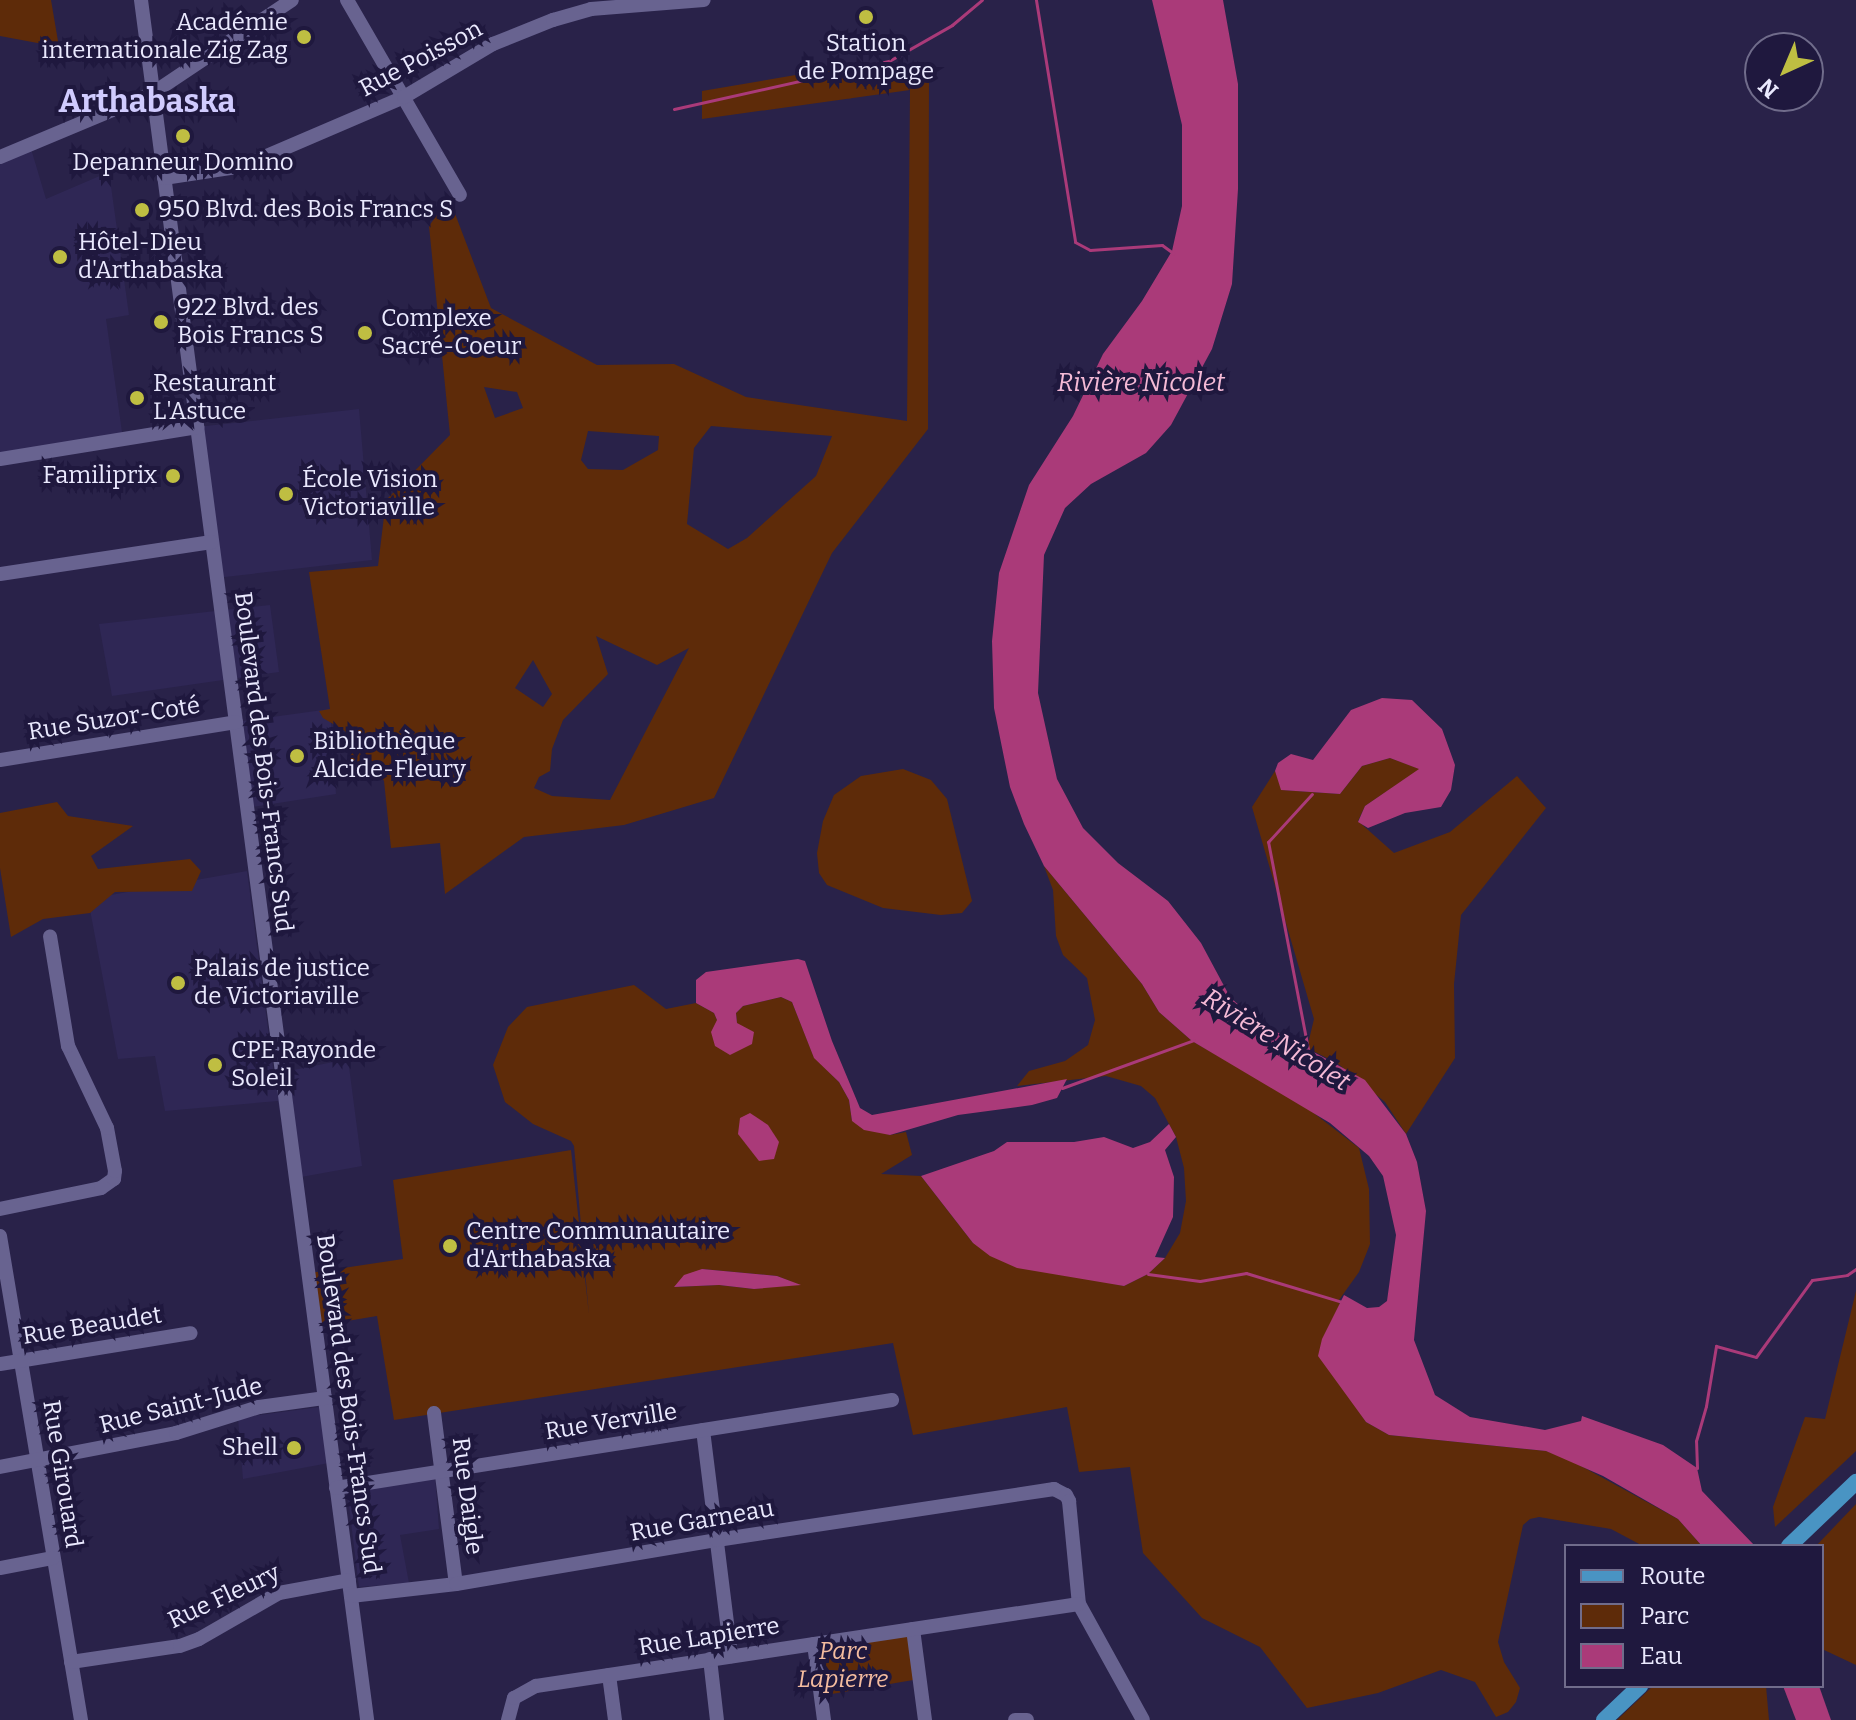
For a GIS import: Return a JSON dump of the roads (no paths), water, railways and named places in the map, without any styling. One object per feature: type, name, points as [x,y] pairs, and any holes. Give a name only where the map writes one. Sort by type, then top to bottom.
[{"type":"main road","points":[[1791,1544],[1856,1482]]},
{"type":"main road","points":[[1604,1720],[1638,1688]]},
{"type":"street","name":"Boulevard des Bois-Francs Sud","points":[[141,0],[367,1720]]},
{"type":"street","points":[[0,157],[153,93],[292,0]]},
{"type":"street","points":[[347,0],[460,195]]},
{"type":"street","name":"Rue Poisson","points":[[164,178],[243,166],[404,97],[493,44],[553,20],[591,9],[704,0]]},
{"type":"street","points":[[0,459],[197,427]]},
{"type":"street","points":[[0,574],[212,542]]},
{"type":"street","name":"Rue Suzor-Coté","points":[[0,760],[236,722]]},
{"type":"street","points":[[0,1209],[101,1188],[114,1179],[107,1128],[68,1046],[50,936]]},
{"type":"street","name":"Rue Girouard","points":[[0,1236],[81,1720]]},
{"type":"street","name":"Rue Beaudet","points":[[0,1364],[191,1333]]},
{"type":"street","name":"Rue Saint-Jude","points":[[0,1467],[176,1433],[259,1407],[325,1398]]},
{"type":"street","name":"Rue Verville","points":[[336,1488],[892,1400]]},
{"type":"street","name":"Rue Daigle","points":[[434,1413],[456,1584]]},
{"type":"street","points":[[703,1430],[731,1656]]},
{"type":"street","name":"Rue Garneau","points":[[351,1596],[456,1584],[717,1540],[1060,1491],[1069,1501],[1079,1604]]},
{"type":"street","points":[[0,1568],[53,1558]]},
{"type":"street","name":"Rue Fleury","points":[[71,1662],[180,1646],[199,1639],[260,1600],[279,1593],[349,1580]]},
{"type":"street","points":[[1079,1604],[1143,1720]]},
{"type":"street","name":"Rue Lapierre","points":[[508,1720],[514,1698],[528,1688],[1079,1604]]},
{"type":"street","points":[[913,1629],[925,1720]]},
{"type":"street","points":[[814,1644],[824,1720]]},
{"type":"street","points":[[710,1659],[717,1720]]},
{"type":"street","points":[[609,1675],[615,1720]]},
{"type":"street","points":[[1015,1720],[1027,1720]]},
{"type":"water","name":"Rivière Nicolet","points":[[1152,0],[1223,0],[1238,84],[1238,189],[1232,284],[1212,349],[1171,425],[1146,453],[1091,484],[1065,508],[1044,555],[1038,693],[1057,779],[1083,828],[1118,863],[1168,901],[1201,943],[1230,997],[1255,1020],[1365,1080],[1406,1134],[1417,1162],[1426,1211],[1414,1340],[1435,1395],[1470,1417],[1545,1430],[1581,1421],[1582,1416],[1663,1445],[1697,1468],[1702,1491],[1753,1544],[1700,1544],[1678,1519],[1603,1476],[1546,1451],[1389,1435],[1366,1422],[1318,1356],[1322,1339],[1344,1295],[1367,1308],[1379,1307],[1387,1301],[1396,1235],[1383,1176],[1369,1156],[1330,1123],[1192,1041],[1159,1012],[1142,984],[1044,866],[1024,824],[1010,787],[994,708],[992,641],[999,573],[1029,485],[1073,416],[1103,354],[1142,301],[1172,251],[1182,206],[1182,125]]},
{"type":"water","points":[[1382,698],[1412,700],[1442,729],[1455,765],[1451,790],[1441,807],[1405,813],[1368,828],[1358,822],[1365,806],[1419,769],[1390,758],[1362,766],[1340,794],[1281,790],[1275,771],[1278,763],[1291,754],[1313,760],[1351,710]]},
{"type":"water","points":[[798,959],[805,961],[832,1041],[860,1108],[872,1115],[1067,1079],[1057,1098],[1032,1105],[958,1115],[890,1135],[864,1130],[852,1121],[849,1100],[839,1082],[814,1058],[792,1002],[781,997],[743,1006],[736,1013],[737,1023],[754,1032],[752,1044],[730,1055],[715,1046],[711,1032],[717,1020],[714,1013],[696,1003],[696,980],[706,972]]},
{"type":"water","points":[[750,1113],[768,1125],[779,1142],[774,1159],[759,1161],[738,1134],[740,1118]]},
{"type":"water","points":[[1169,1124],[1176,1137],[1165,1150],[1174,1177],[1173,1217],[1155,1257],[1165,1258],[1148,1274],[1124,1286],[1017,1268],[990,1256],[973,1243],[921,1176],[994,1151],[1007,1142],[1074,1142],[1104,1137],[1133,1148],[1150,1142]]},
{"type":"water","points":[[702,1269],[777,1276],[801,1285],[754,1289],[719,1285],[674,1287],[684,1275]]},
{"type":"water","points":[[1784,1688],[1820,1688],[1831,1720],[1796,1720]]},
{"type":"waterway","points":[[674,109],[889,61],[952,25],[982,0]]},
{"type":"waterway","points":[[1036,0],[1075,242],[1090,250],[1162,245],[1173,253]]},
{"type":"waterway","points":[[1308,1049],[1268,842],[1312,794]]},
{"type":"waterway","points":[[1062,1088],[1194,1040]]},
{"type":"waterway","points":[[1697,1468],[1696,1441],[1706,1406],[1716,1346],[1756,1357],[1812,1280],[1847,1275],[1856,1269]]},
{"type":"waterway","points":[[1148,1274],[1200,1281],[1246,1273],[1342,1302]]},
{"type":"place","name":"Station de Pompage","points":[[866,17]]},
{"type":"place","name":"Académie internationale Zig Zag","points":[[304,37]]},
{"type":"place","name":"Depanneur Domino","points":[[183,136]]},
{"type":"place","name":"950 Blvd. des Bois Francs S","points":[[142,210]]},
{"type":"place","name":"Hôtel-Dieu d'Arthabaska","points":[[60,257]]},
{"type":"place","name":"922 Blvd. des Bois Francs S","points":[[161,322]]},
{"type":"place","name":"Complexe Sacré-Coeur","points":[[365,333]]},
{"type":"place","name":"Restaurant L'Astuce","points":[[137,398]]},
{"type":"place","name":"Familiprix","points":[[173,476]]},
{"type":"place","name":"École Vision Victoriaville","points":[[286,494]]},
{"type":"place","name":"Bibliothèque Alcide-Fleury","points":[[297,756]]},
{"type":"place","name":"Palais de justice de Victoriaville","points":[[178,983]]},
{"type":"place","name":"CPE Rayonde Soleil","points":[[215,1065]]},
{"type":"place","name":"Centre Communautaire d'Arthabaska","points":[[450,1246]]},
{"type":"place","name":"Shell","points":[[294,1448]]},
{"type":"district","name":"Arthabaska","points":[[147,101]]},
{"type":"park label","name":"Parc Lapierre","points":[[843,1666]]}]
